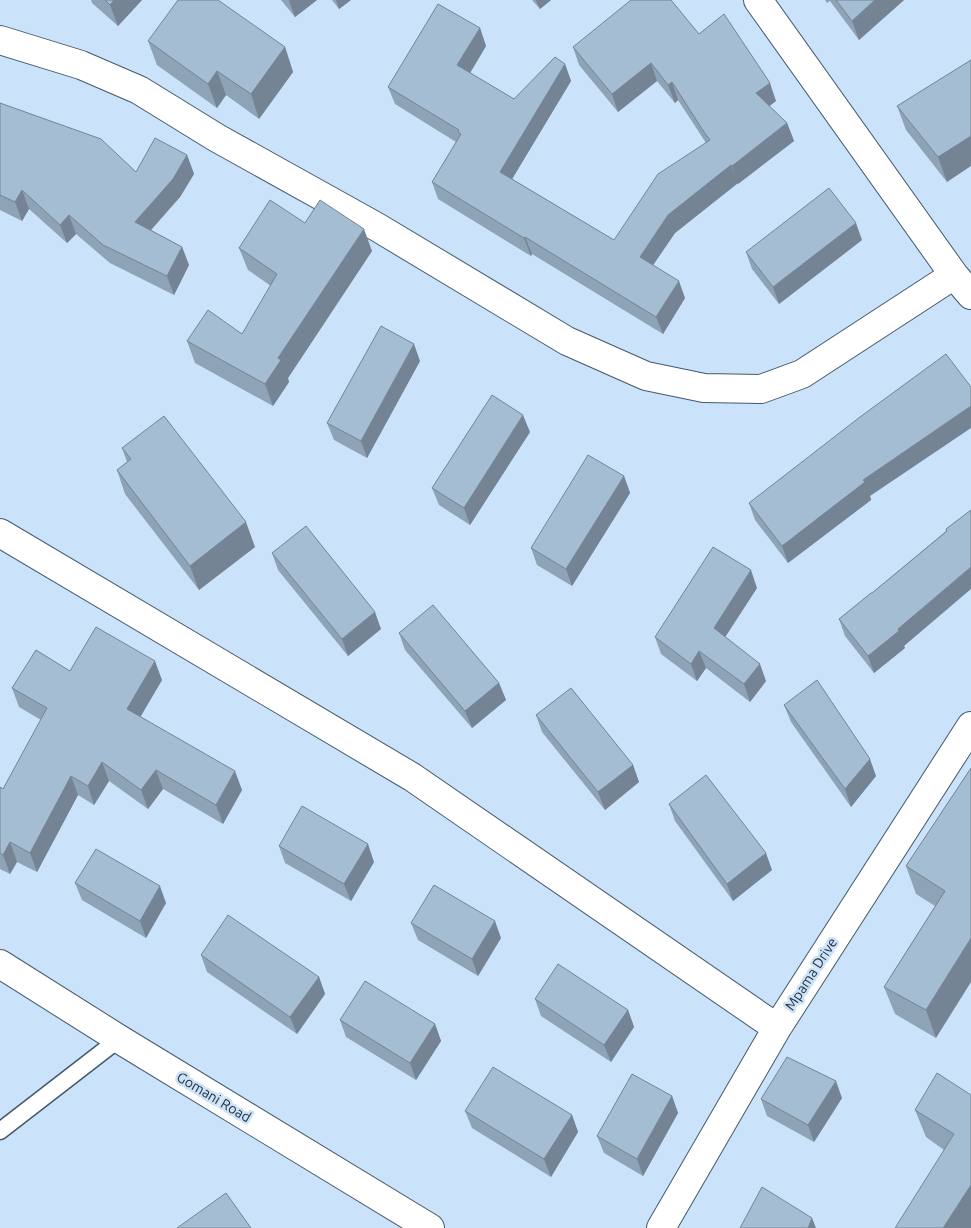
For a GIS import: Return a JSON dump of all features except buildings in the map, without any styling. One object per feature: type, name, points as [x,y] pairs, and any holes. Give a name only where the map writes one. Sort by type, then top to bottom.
[{"type":"street","points":[[0,40],[81,65],[139,90],[216,138],[376,227],[567,341],[646,376],[704,388],[762,389],[802,374],[963,285],[758,0]]},
{"type":"street","points":[[0,533],[412,777],[777,1028]]},
{"type":"street","name":"Mpama Drive","points":[[661,1228],[777,1028],[971,726]]},
{"type":"street","name":"Gomani Road","points":[[0,964],[119,1039],[430,1228]]},
{"type":"lane","points":[[0,1131],[119,1039]]}]
